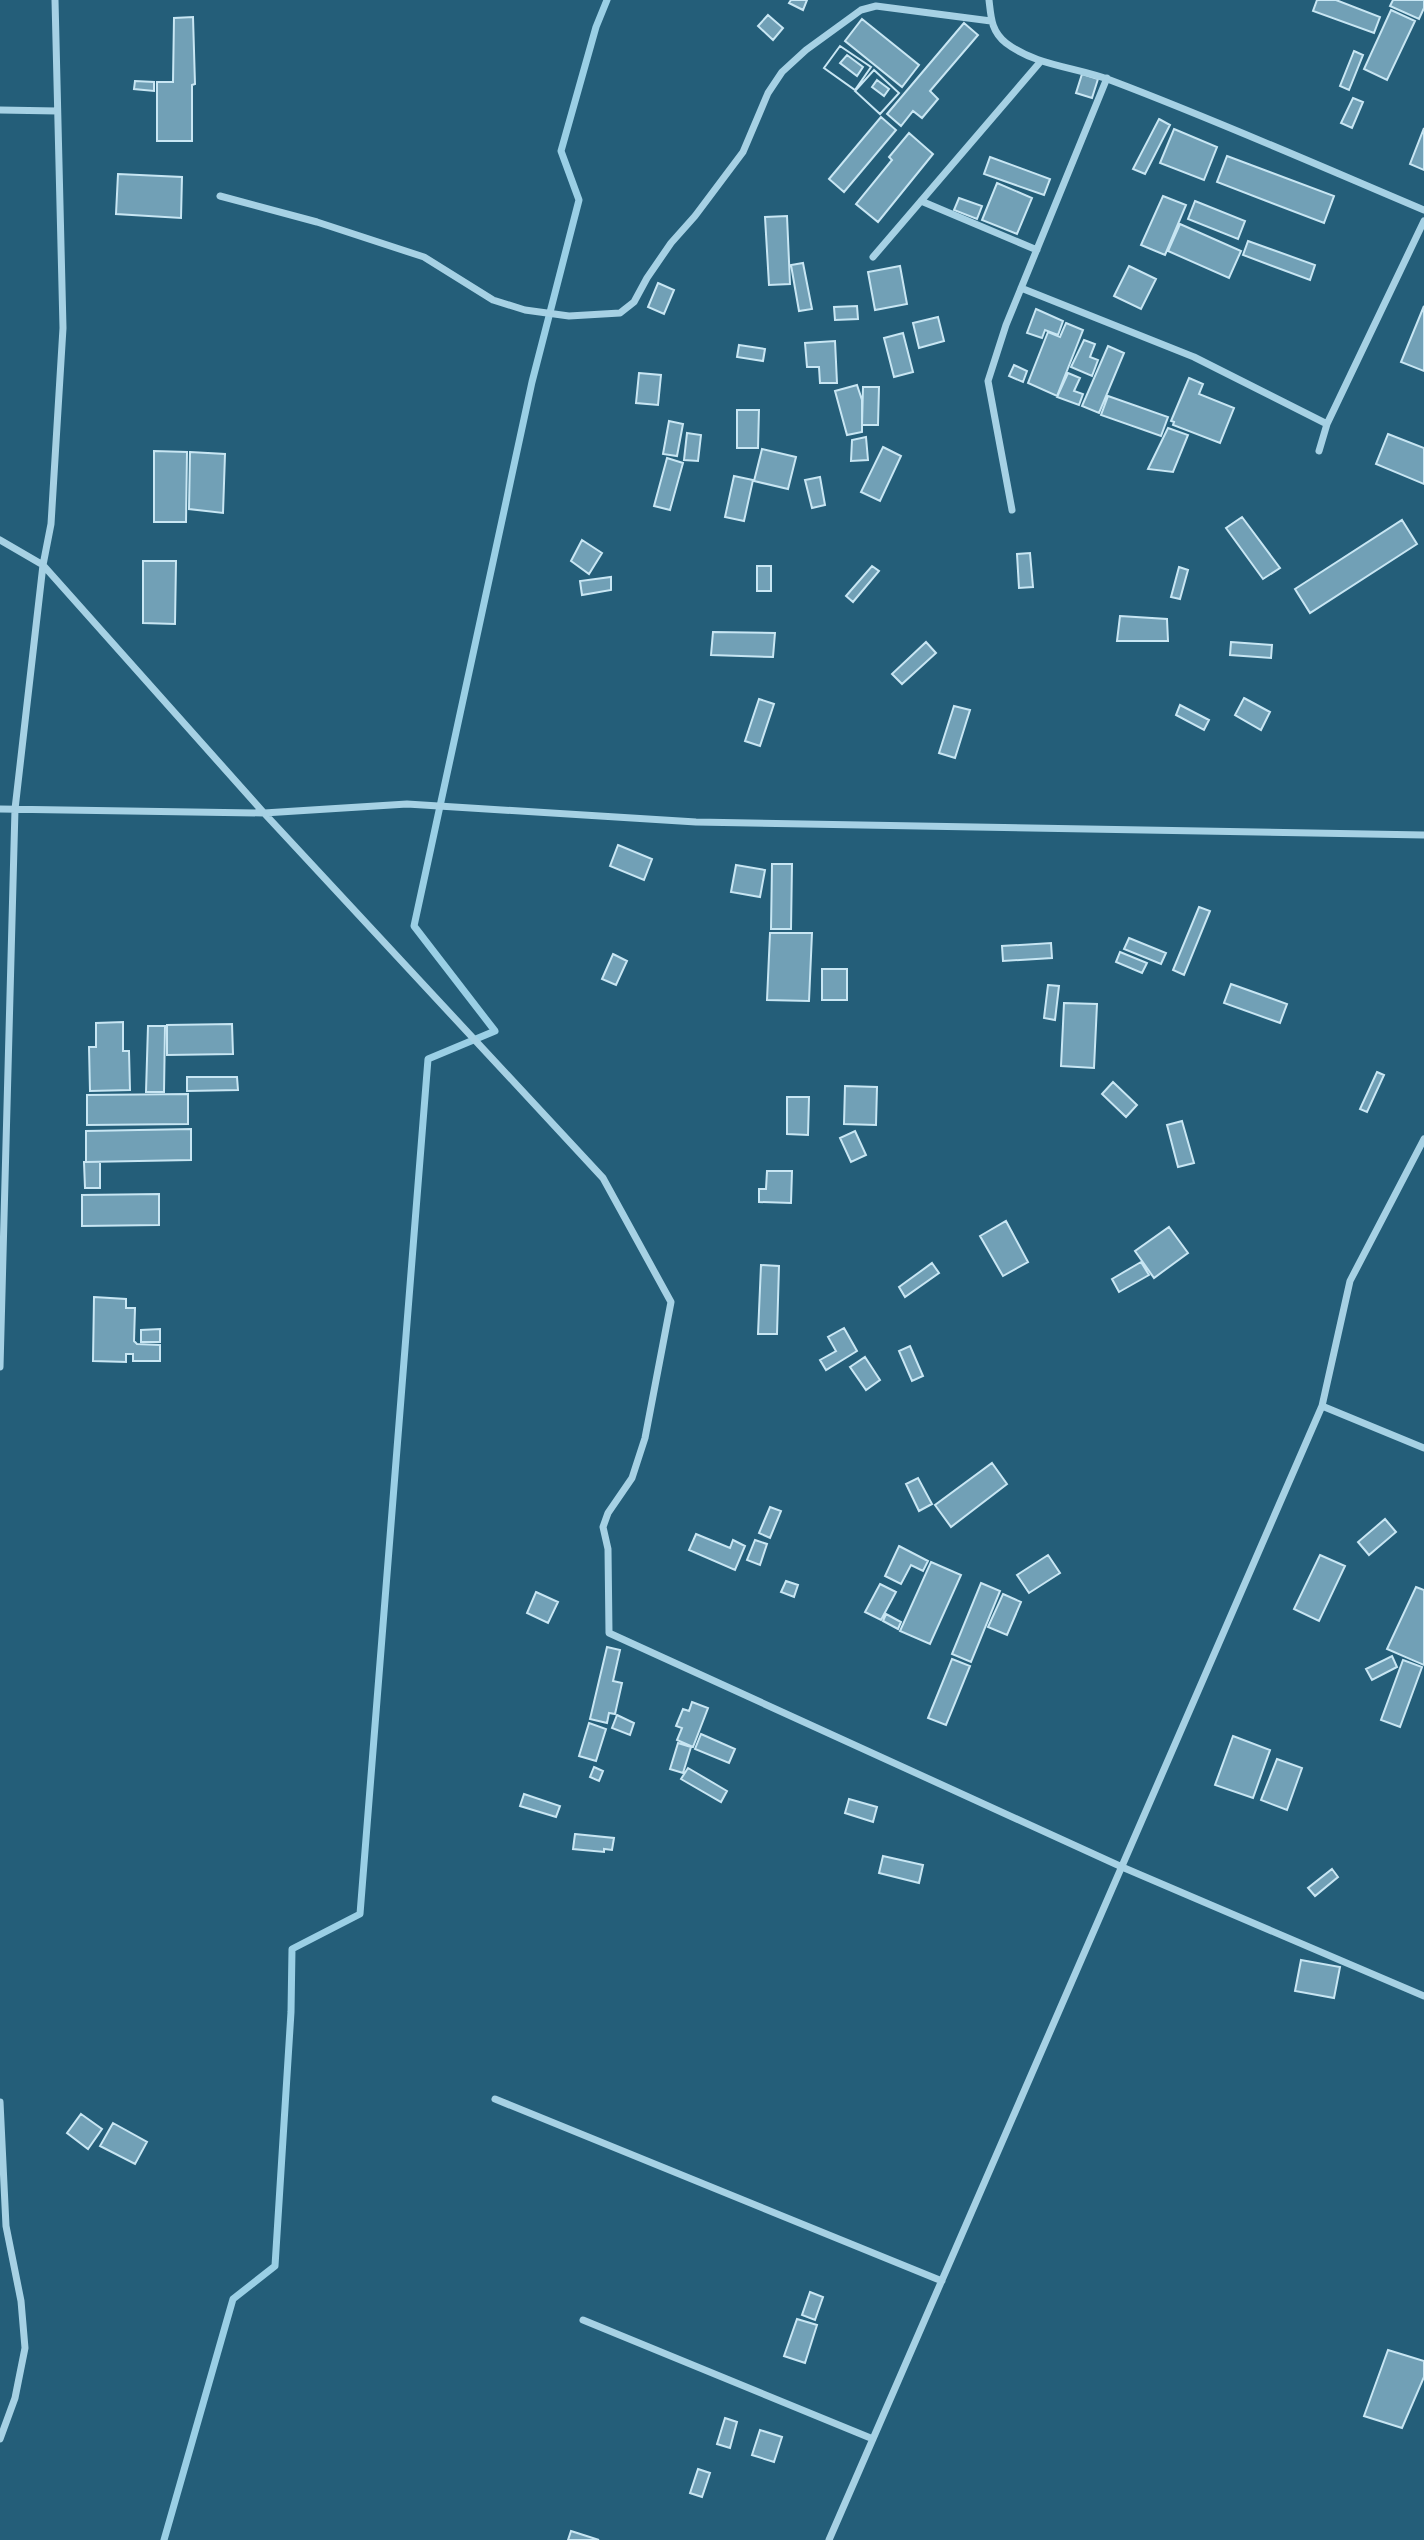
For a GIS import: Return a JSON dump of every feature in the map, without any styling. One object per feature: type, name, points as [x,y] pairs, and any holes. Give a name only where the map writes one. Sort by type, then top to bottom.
[{"type":"street","points":[[0,1367],[15,809],[43,565],[51,524],[62,328],[55,0]]},
{"type":"street","points":[[989,0],[991,21],[997,35],[1008,44],[1041,61],[1107,78],[1424,210]]},
{"type":"street","points":[[219,196],[317,222],[424,257],[493,300],[525,310],[569,316],[620,313],[634,302],[671,243],[743,152],[768,93],[782,72],[806,50],[861,10],[876,6],[991,21]]},
{"type":"street","points":[[873,257],[1041,61]]},
{"type":"street","points":[[1012,510],[988,381],[1006,325],[1107,78]]},
{"type":"street","points":[[0,110],[57,111]]},
{"type":"street","points":[[921,201],[1037,250]]},
{"type":"street","points":[[1319,451],[1327,425],[1424,220]]},
{"type":"street","points":[[1021,288],[1194,357],[1327,425]]},
{"type":"street","points":[[0,540],[43,565],[264,813],[603,1178],[671,1302],[645,1438],[632,1478],[608,1513],[603,1527],[608,1549],[609,1633],[1122,1867],[1424,1996]]},
{"type":"street","points":[[0,809],[264,813],[407,804],[696,822],[1424,835]]},
{"type":"street","points":[[829,2540],[1322,1406],[1350,1281],[1424,1139]]},
{"type":"street","points":[[1322,1406],[1424,1448]]},
{"type":"street","points":[[495,2099],[942,2281]]},
{"type":"street","points":[[0,2102],[3,2230],[21,2301],[25,2348],[15,2398],[0,2439]]},
{"type":"street","points":[[583,2320],[873,2439]]},
{"type":"building","points":[[791,0],[807,0],[803,10],[789,3]]},
{"type":"building","points":[[1317,0],[1336,0],[1380,17],[1374,33],[1313,11]]},
{"type":"building","points":[[1393,0],[1424,0],[1419,19],[1390,6]]},
{"type":"building","points":[[1391,10],[1415,21],[1387,80],[1364,69]]},
{"type":"building","points":[[768,15],[783,28],[773,40],[758,26]]},
{"type":"building","points":[[193,17],[195,84],[192,85],[192,141],[157,141],[157,82],[173,82],[174,18]]},
{"type":"building","points":[[862,19],[919,65],[902,87],[845,41]]},
{"type":"building","points":[[964,23],[978,35],[930,91],[938,99],[922,118],[913,111],[901,126],[887,114]]},
{"type":"building","points":[[840,46],[871,67],[855,90],[824,68]],"holes":[[[847,55],[863,67],[857,76],[840,63]]]},
{"type":"building","points":[[840,46],[871,67],[855,90],[824,68]]},
{"type":"building","points":[[1354,51],[1363,55],[1349,90],[1340,86]]},
{"type":"building","points":[[874,70],[899,93],[880,114],[855,91]],"holes":[[[877,80],[889,89],[884,96],[872,87]]]},
{"type":"building","points":[[874,70],[899,93],[880,114],[855,91]]},
{"type":"building","points":[[1082,74],[1098,79],[1092,98],[1076,93]]},
{"type":"building","points":[[135,81],[154,82],[154,91],[134,89]]},
{"type":"building","points":[[1353,98],[1363,102],[1352,128],[1341,123]]},
{"type":"building","points":[[881,117],[896,130],[844,192],[829,179]]},
{"type":"building","points":[[1159,119],[1170,125],[1145,174],[1133,169]]},
{"type":"building","points":[[1424,128],[1424,170],[1410,164]]},
{"type":"building","points":[[1174,129],[1217,147],[1204,180],[1160,163]]},
{"type":"building","points":[[909,133],[933,154],[878,222],[856,204],[892,160],[889,157]]},
{"type":"building","points":[[1227,156],[1334,196],[1324,223],[1217,182]]},
{"type":"building","points":[[990,157],[1050,179],[1044,195],[984,174]]},
{"type":"building","points":[[118,174],[182,177],[181,218],[116,214]]},
{"type":"building","points":[[997,183],[1032,198],[1017,234],[982,220]]},
{"type":"building","points":[[1163,196],[1186,205],[1165,255],[1141,245]]},
{"type":"building","points":[[959,198],[982,206],[977,219],[954,210]]},
{"type":"building","points":[[1195,201],[1245,221],[1238,239],[1188,219]]},
{"type":"building","points":[[787,216],[790,284],[769,285],[765,217]]},
{"type":"building","points":[[1180,224],[1241,251],[1229,278],[1168,251]]},
{"type":"building","points":[[1248,241],[1315,265],[1310,280],[1243,255]]},
{"type":"building","points":[[803,263],[812,309],[799,311],[791,265]]},
{"type":"building","points":[[900,266],[907,304],[875,310],[868,272]]},
{"type":"building","points":[[1129,266],[1156,279],[1141,309],[1114,296]]},
{"type":"building","points":[[658,283],[674,290],[664,314],[648,307]]},
{"type":"building","points":[[857,306],[858,319],[835,320],[834,307]]},
{"type":"building","points":[[1424,306],[1424,371],[1401,362]]},
{"type":"building","points":[[1036,309],[1063,321],[1058,335],[1045,330],[1042,338],[1027,333]]},
{"type":"building","points":[[938,317],[944,341],[919,348],[913,323]]},
{"type":"building","points":[[1066,323],[1083,330],[1057,396],[1028,383],[1048,332],[1060,337]]},
{"type":"building","points":[[903,333],[913,372],[894,377],[884,338]]},
{"type":"building","points":[[1084,340],[1095,344],[1090,357],[1098,360],[1092,376],[1071,367]]},
{"type":"building","points":[[835,341],[837,383],[820,383],[819,367],[807,367],[805,343]]},
{"type":"building","points":[[739,345],[765,349],[763,361],[737,357]]},
{"type":"building","points":[[1108,346],[1124,353],[1099,413],[1082,406]]},
{"type":"building","points":[[1014,365],[1027,371],[1023,382],[1009,376]]},
{"type":"building","points":[[639,373],[661,375],[658,405],[636,403]]},
{"type":"building","points":[[1068,373],[1080,378],[1074,391],[1083,394],[1079,405],[1057,397]]},
{"type":"building","points":[[1189,378],[1203,384],[1199,394],[1234,408],[1220,443],[1173,425],[1174,422],[1171,421]]},
{"type":"building","points":[[857,385],[862,400],[862,432],[847,435],[835,391]]},
{"type":"building","points":[[863,387],[879,387],[878,425],[862,425]]},
{"type":"building","points":[[1108,396],[1168,417],[1161,436],[1101,415]]},
{"type":"building","points":[[737,410],[759,410],[758,448],[737,448]]},
{"type":"building","points":[[669,421],[683,424],[677,456],[663,454]]},
{"type":"building","points":[[1168,428],[1188,435],[1173,472],[1148,469]]},
{"type":"building","points":[[687,433],[701,435],[698,461],[684,460]]},
{"type":"building","points":[[1388,434],[1424,448],[1424,484],[1376,464]]},
{"type":"building","points":[[866,437],[868,460],[851,461],[852,440]]},
{"type":"building","points":[[883,447],[901,456],[880,501],[861,492]]},
{"type":"building","points":[[762,449],[796,457],[788,489],[754,481]]},
{"type":"building","points":[[154,451],[187,452],[186,522],[154,522]]},
{"type":"building","points":[[190,452],[225,454],[223,513],[189,509]]},
{"type":"building","points":[[667,458],[683,463],[670,510],[654,506]]},
{"type":"building","points":[[734,476],[753,480],[744,521],[725,517]]},
{"type":"building","points":[[820,477],[825,505],[812,508],[805,480]]},
{"type":"building","points":[[1242,517],[1280,568],[1263,579],[1226,528]]},
{"type":"building","points":[[1402,520],[1417,544],[1310,613],[1295,589]]},
{"type":"building","points":[[582,540],[602,553],[589,574],[571,561]]},
{"type":"building","points":[[1030,553],[1033,587],[1019,588],[1017,554]]},
{"type":"building","points":[[143,561],[176,561],[175,624],[143,623]]},
{"type":"building","points":[[757,566],[771,566],[771,591],[757,591]]},
{"type":"building","points":[[872,566],[879,571],[853,602],[846,596]]},
{"type":"building","points":[[1179,567],[1188,570],[1180,599],[1171,597]]},
{"type":"building","points":[[611,577],[611,590],[582,595],[580,581]]},
{"type":"building","points":[[1120,616],[1167,619],[1168,641],[1117,641]]},
{"type":"building","points":[[713,632],[775,633],[773,657],[711,655]]},
{"type":"building","points":[[926,642],[936,653],[902,684],[892,674]]},
{"type":"building","points":[[1231,642],[1272,645],[1271,658],[1230,655]]},
{"type":"building","points":[[1244,698],[1270,712],[1261,730],[1235,715]]},
{"type":"building","points":[[759,699],[774,704],[760,746],[745,741]]},
{"type":"building","points":[[1180,705],[1209,720],[1204,730],[1176,715]]},
{"type":"building","points":[[954,706],[970,710],[955,758],[939,753]]},
{"type":"building","points":[[618,845],[652,859],[644,880],[610,866]]},
{"type":"building","points":[[772,864],[792,864],[791,929],[771,929]]},
{"type":"building","points":[[736,865],[765,870],[760,897],[731,892]]},
{"type":"building","points":[[1199,907],[1210,911],[1184,975],[1173,970]]},
{"type":"building","points":[[770,933],[812,933],[809,1001],[767,1000]]},
{"type":"building","points":[[1129,938],[1166,953],[1161,964],[1124,949]]},
{"type":"building","points":[[1051,943],[1052,958],[1003,961],[1002,946]]},
{"type":"building","points":[[1120,952],[1147,963],[1142,973],[1116,962]]},
{"type":"building","points":[[613,954],[627,961],[616,985],[602,979]]},
{"type":"building","points":[[822,969],[847,969],[847,1000],[822,1000]]},
{"type":"building","points":[[1231,984],[1287,1004],[1280,1023],[1224,1003]]},
{"type":"building","points":[[1048,985],[1059,986],[1055,1020],[1044,1018]]},
{"type":"building","points":[[1064,1003],[1097,1004],[1094,1068],[1061,1066]]},
{"type":"building","points":[[123,1022],[123,1051],[129,1051],[130,1090],[90,1091],[89,1047],[96,1047],[96,1023]]},
{"type":"building","points":[[232,1024],[233,1054],[167,1055],[167,1025]]},
{"type":"building","points":[[148,1026],[165,1026],[164,1092],[146,1092]]},
{"type":"building","points":[[1377,1072],[1384,1075],[1367,1112],[1360,1109]]},
{"type":"building","points":[[187,1077],[237,1077],[238,1090],[187,1091]]},
{"type":"building","points":[[1113,1082],[1137,1105],[1126,1117],[1102,1094]]},
{"type":"building","points":[[845,1086],[877,1087],[876,1125],[844,1124]]},
{"type":"building","points":[[188,1094],[188,1124],[87,1125],[87,1095]]},
{"type":"building","points":[[787,1097],[809,1097],[808,1135],[787,1134]]},
{"type":"building","points":[[1182,1121],[1194,1163],[1178,1167],[1167,1125]]},
{"type":"building","points":[[191,1129],[191,1160],[86,1162],[86,1131]]},
{"type":"building","points":[[855,1131],[866,1155],[851,1162],[840,1138]]},
{"type":"building","points":[[84,1162],[100,1162],[100,1188],[85,1188]]},
{"type":"building","points":[[767,1171],[792,1171],[791,1203],[759,1202],[759,1189],[766,1189]]},
{"type":"building","points":[[159,1194],[159,1225],[82,1226],[82,1195]]},
{"type":"building","points":[[1006,1221],[1028,1262],[1003,1276],[980,1236]]},
{"type":"building","points":[[1169,1227],[1188,1253],[1154,1278],[1135,1251]]},
{"type":"building","points":[[1141,1262],[1149,1275],[1119,1292],[1112,1279]]},
{"type":"building","points":[[932,1263],[939,1273],[905,1297],[899,1287]]},
{"type":"building","points":[[761,1265],[779,1266],[777,1334],[758,1334]]},
{"type":"building","points":[[94,1297],[126,1299],[126,1308],[135,1308],[134,1341],[137,1344],[160,1345],[160,1361],[133,1361],[133,1354],[126,1354],[126,1362],[93,1361]]},
{"type":"building","points":[[844,1328],[857,1351],[826,1370],[820,1360],[836,1351],[828,1337]]},
{"type":"building","points":[[160,1329],[160,1342],[141,1342],[141,1330]]},
{"type":"building","points":[[910,1346],[923,1376],[912,1381],[899,1351]]},
{"type":"building","points":[[865,1357],[880,1380],[866,1390],[850,1367]]},
{"type":"building","points":[[992,1463],[1007,1484],[951,1527],[935,1505]]},
{"type":"building","points":[[918,1478],[932,1504],[919,1511],[906,1484]]},
{"type":"building","points":[[770,1507],[781,1511],[770,1538],[759,1533]]},
{"type":"building","points":[[1385,1519],[1396,1532],[1369,1555],[1358,1542]]},
{"type":"building","points":[[696,1534],[730,1548],[733,1540],[745,1546],[735,1570],[689,1550]]},
{"type":"building","points":[[755,1540],[767,1544],[760,1565],[747,1560]]},
{"type":"building","points":[[899,1546],[928,1561],[923,1571],[911,1565],[901,1584],[885,1576]]},
{"type":"building","points":[[1048,1555],[1060,1573],[1029,1593],[1017,1575]]},
{"type":"building","points":[[1320,1555],[1345,1566],[1319,1621],[1294,1609]]},
{"type":"building","points":[[931,1562],[961,1575],[930,1644],[900,1631]]},
{"type":"building","points":[[786,1581],[798,1585],[794,1597],[781,1592]]},
{"type":"building","points":[[981,1583],[1000,1591],[971,1662],[952,1654]]},
{"type":"building","points":[[880,1584],[896,1592],[881,1620],[865,1612]]},
{"type":"building","points":[[1416,1587],[1424,1590],[1424,1665],[1387,1649]]},
{"type":"building","points":[[536,1592],[558,1602],[548,1623],[527,1613]]},
{"type":"building","points":[[1003,1594],[1021,1602],[1007,1635],[988,1627]]},
{"type":"building","points":[[886,1614],[901,1622],[898,1629],[883,1621]]},
{"type":"building","points":[[607,1647],[620,1650],[613,1681],[622,1683],[615,1714],[609,1713],[607,1723],[590,1719]]},
{"type":"building","points":[[1392,1656],[1397,1667],[1372,1680],[1366,1669]]},
{"type":"building","points":[[952,1659],[970,1666],[946,1725],[928,1718]]},
{"type":"building","points":[[1403,1660],[1422,1667],[1400,1727],[1381,1720]]},
{"type":"building","points":[[692,1702],[708,1708],[693,1747],[677,1740],[682,1728],[676,1726],[683,1709],[689,1711]]},
{"type":"building","points":[[617,1715],[634,1723],[630,1735],[612,1728]]},
{"type":"building","points":[[589,1723],[606,1729],[596,1761],[579,1756]]},
{"type":"building","points":[[701,1734],[735,1749],[729,1763],[695,1749]]},
{"type":"building","points":[[1233,1736],[1270,1750],[1253,1798],[1215,1785]]},
{"type":"building","points":[[678,1743],[691,1747],[683,1773],[670,1769]]},
{"type":"building","points":[[1277,1759],[1302,1768],[1287,1810],[1261,1800]]},
{"type":"building","points":[[594,1767],[603,1771],[599,1781],[590,1777]]},
{"type":"building","points":[[688,1768],[727,1791],[721,1802],[681,1779]]},
{"type":"building","points":[[524,1794],[560,1806],[556,1817],[520,1806]]},
{"type":"building","points":[[849,1799],[877,1807],[873,1822],[845,1813]]},
{"type":"building","points":[[575,1834],[614,1838],[612,1850],[604,1849],[604,1852],[573,1849]]},
{"type":"building","points":[[883,1856],[923,1865],[919,1883],[879,1873]]},
{"type":"building","points":[[1332,1869],[1338,1877],[1315,1896],[1308,1888]]},
{"type":"building","points":[[1301,1960],[1340,1967],[1334,1998],[1295,1991]]},
{"type":"building","points":[[81,2114],[102,2129],[88,2149],[67,2133]]},
{"type":"building","points":[[113,2123],[147,2142],[135,2164],[100,2146]]},
{"type":"building","points":[[810,2292],[823,2297],[815,2320],[802,2315]]},
{"type":"building","points":[[797,2319],[817,2325],[805,2363],[784,2356]]},
{"type":"building","points":[[1388,2350],[1424,2361],[1424,2377],[1402,2428],[1364,2416]]},
{"type":"building","points":[[725,2418],[737,2422],[730,2448],[717,2444]]},
{"type":"building","points":[[760,2430],[782,2437],[774,2462],[752,2455]]},
{"type":"building","points":[[698,2469],[710,2473],[702,2497],[690,2493]]},
{"type":"building","points":[[571,2531],[599,2540],[568,2540]]},
{"type":"waterway","points":[[164,2540],[233,2299],[275,2266],[291,2012],[292,1949],[360,1914],[428,1059],[495,1031],[414,926],[532,382],[579,200],[561,151],[596,27],[607,0]]}]
